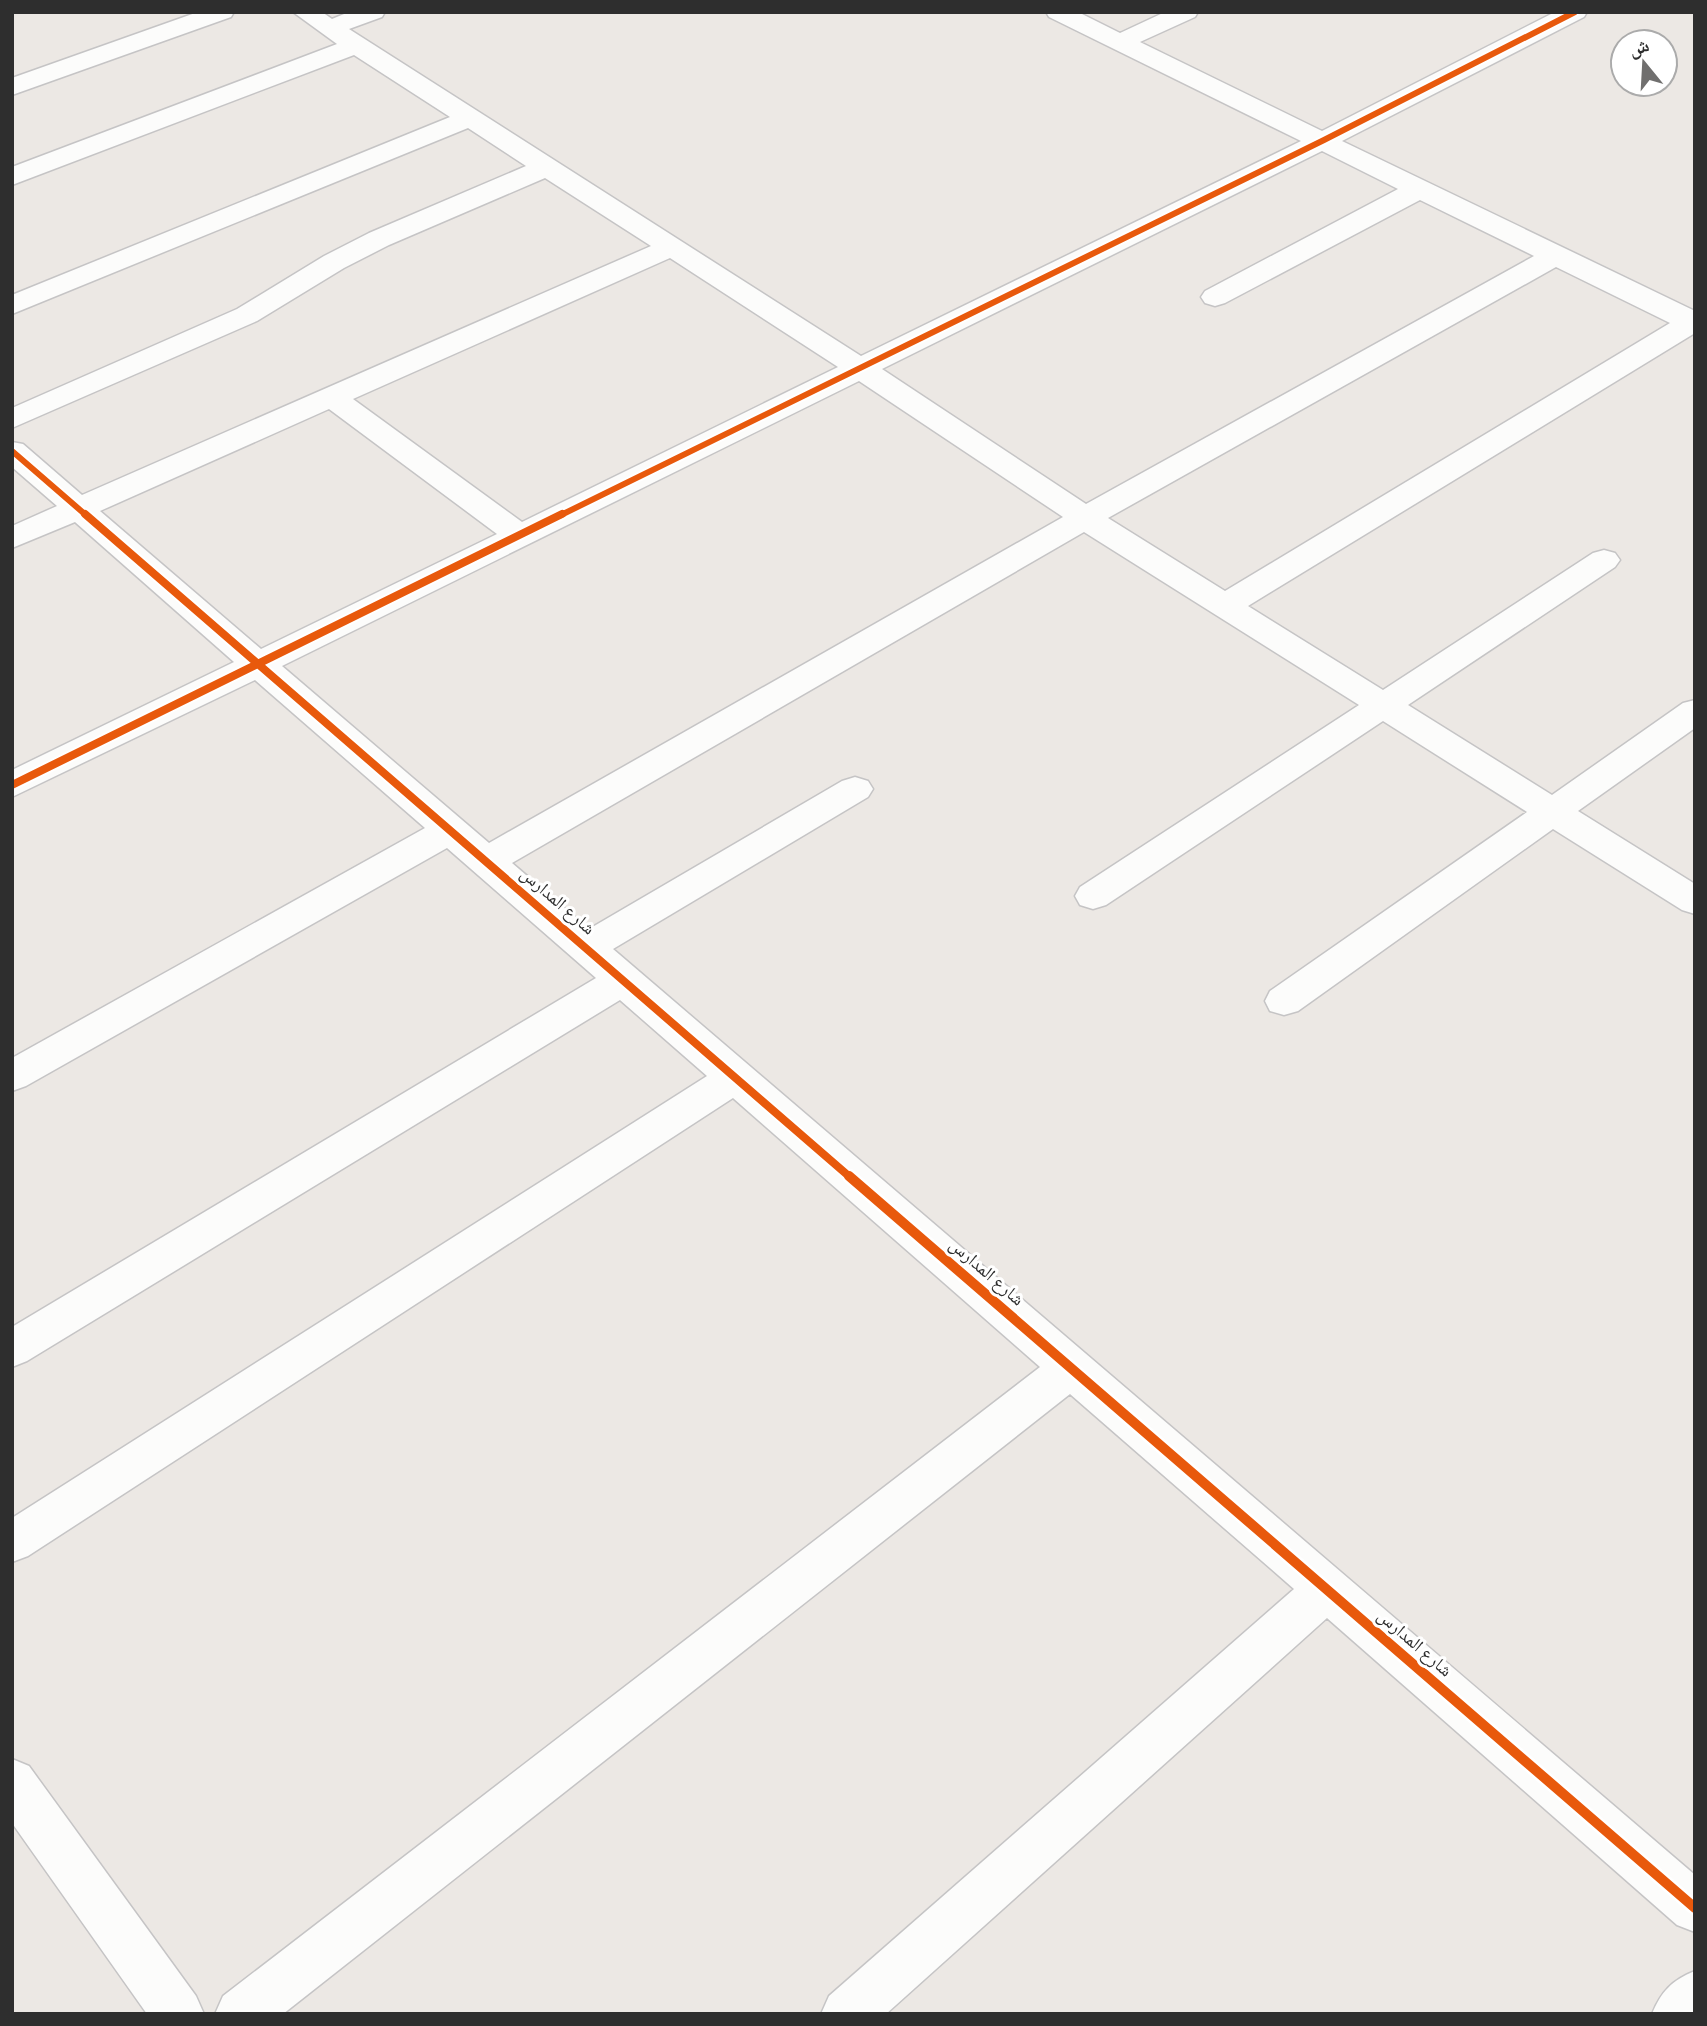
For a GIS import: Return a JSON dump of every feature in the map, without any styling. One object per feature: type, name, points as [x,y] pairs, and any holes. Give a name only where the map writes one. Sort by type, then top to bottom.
[{"type":"street","points":[[12,87],[222,12]]},
{"type":"street","points":[[318,20],[373,12]]},
{"type":"street","points":[[1058,12],[1694,322]]},
{"type":"street","points":[[1120,42],[1186,12]]},
{"type":"street","points":[[12,785],[256,662],[1324,140],[1575,12]]},
{"type":"street","points":[[318,20],[860,368],[1085,517],[1695,901]]},
{"type":"street","points":[[12,177],[356,45]]},
{"type":"street","points":[[12,305],[470,118]]},
{"type":"street","points":[[12,419],[247,315],[334,261],[546,167]]},
{"type":"street","points":[[1215,298],[1421,188]]},
{"type":"street","points":[[12,538],[672,247]]},
{"type":"street","points":[[486,861],[1085,517],[1556,255]]},
{"type":"street","points":[[1226,605],[1694,322]]},
{"type":"street","points":[[332,397],[518,534]]},
{"type":"street","name":"شارع المدارس","points":[[12,451],[1695,1908]]},
{"type":"street","points":[[1093,896],[1604,560]]},
{"type":"street","points":[[1284,1001],[1695,711]]},
{"type":"street","points":[[586,948],[855,789]]},
{"type":"street","points":[[12,1076],[450,830]]},
{"type":"street","points":[[12,1349],[623,981]]},
{"type":"street","points":[[12,1542],[735,1077]]},
{"type":"street","points":[[241,2014],[1071,1368]]},
{"type":"street","points":[[847,2014],[1327,1589]]},
{"type":"street","points":[[18,1801],[178,2014]]},
{"type":"street","points":[[1678,2014],[1695,1996]]},
{"type":"cycle path","points":[[12,785],[1324,140],[1575,12]]},
{"type":"cycle path","points":[[12,451],[1695,1908]]}]
